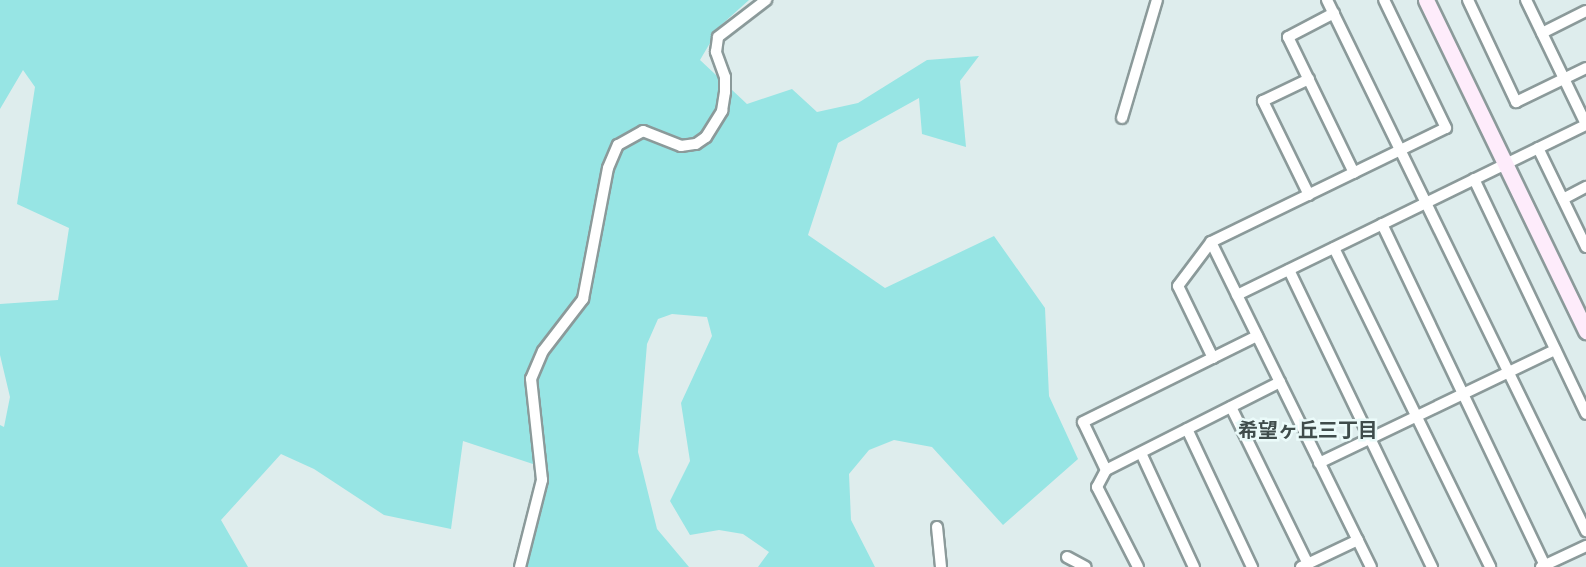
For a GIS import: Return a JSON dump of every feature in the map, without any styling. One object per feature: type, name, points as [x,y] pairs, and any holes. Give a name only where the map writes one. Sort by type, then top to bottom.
[{"type":"street","points":[[520,567],[542,480],[531,379],[543,351],[583,299],[608,168],[618,145],[643,131],[681,146],[696,144],[706,137],[722,111],[725,92],[725,77],[716,52],[718,37],[766,0]]},
{"type":"street","points":[[1122,118],[1158,0]]},
{"type":"street","points":[[1327,0],[1586,531]]},
{"type":"street","points":[[1212,358],[1178,286],[1211,242],[1446,128],[1384,0]]},
{"type":"street","points":[[1426,0],[1586,331]]},
{"type":"street","points":[[1468,0],[1516,102],[1586,68]]},
{"type":"street","points":[[1237,295],[1586,124],[1526,0]]},
{"type":"street","points":[[1542,33],[1586,11]]},
{"type":"street","points":[[1334,13],[1288,37],[1354,173]]},
{"type":"street","points":[[1309,79],[1263,101],[1309,195]]},
{"type":"street","points":[[1538,148],[1586,247]]},
{"type":"street","points":[[1474,179],[1586,414]]},
{"type":"street","points":[[1563,199],[1586,187]]},
{"type":"street","points":[[1382,224],[1543,566],[1586,546]]},
{"type":"street","points":[[1211,242],[1371,567]]},
{"type":"street","points":[[1334,248],[1490,567]]},
{"type":"street","points":[[1289,270],[1432,567]]},
{"type":"street","points":[[1106,470],[1083,422],[1257,336]]},
{"type":"street","points":[[1319,463],[1555,350]]},
{"type":"street","points":[[1138,567],[1097,488],[1106,470],[1280,382]]},
{"type":"street","points":[[1231,407],[1305,565],[1358,540]]},
{"type":"street","points":[[1187,429],[1252,567]]},
{"type":"street","points":[[1141,453],[1194,567]]},
{"type":"street","points":[[937,527],[941,567]]},
{"type":"street","points":[[1067,557],[1086,567]]},
{"type":"shaded area","points":[[0,0],[749,0],[720,26],[700,60],[747,104],[792,89],[817,112],[858,103],[927,60],[979,56],[960,81],[966,147],[922,134],[919,98],[838,143],[808,235],[885,288],[994,236],[1045,308],[1049,396],[1078,459],[1003,525],[932,447],[894,440],[869,450],[849,474],[851,520],[875,567],[758,567],[769,552],[743,534],[719,530],[690,535],[670,501],[690,461],[681,403],[712,336],[707,317],[672,314],[658,319],[647,344],[638,452],[657,529],[689,567],[520,567],[542,467],[463,441],[451,529],[384,515],[314,469],[281,454],[221,520],[248,567],[0,567],[0,425],[4,427],[10,397],[0,355],[0,304],[58,300],[69,228],[17,204],[35,87],[23,70],[0,109]]},
{"type":"district","name":"希望ヶ丘三丁目","points":[[1308,430]]}]
